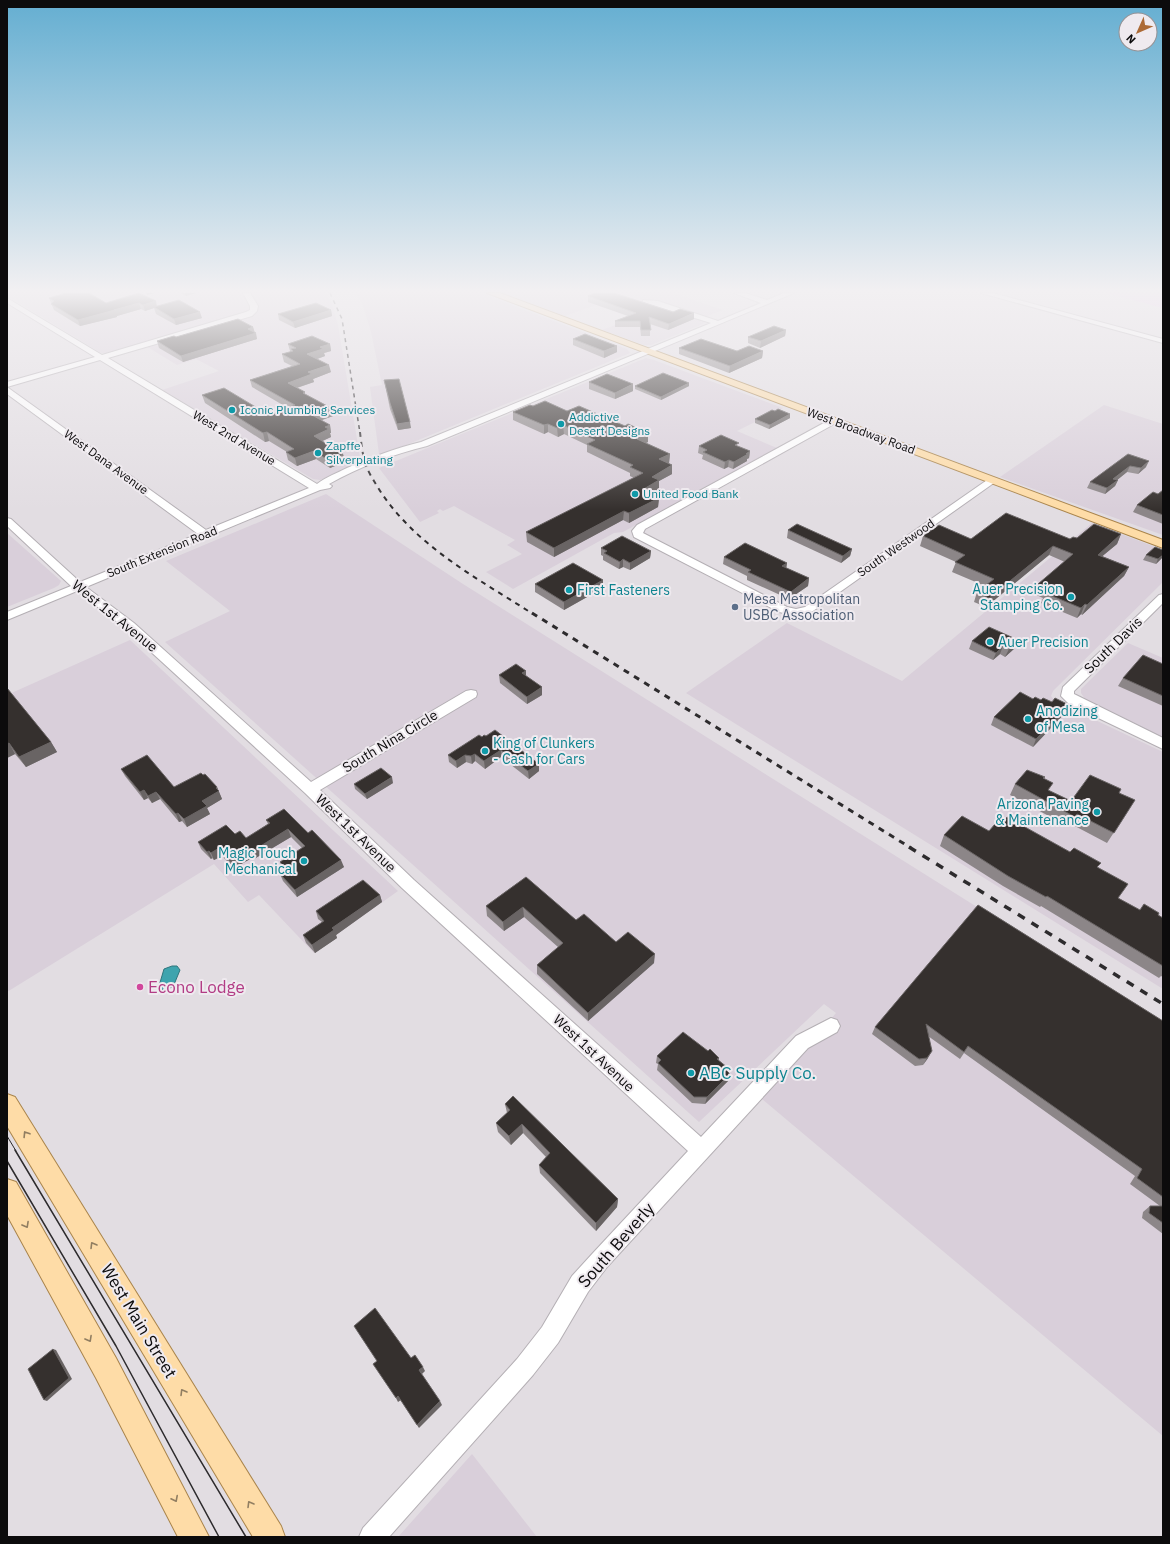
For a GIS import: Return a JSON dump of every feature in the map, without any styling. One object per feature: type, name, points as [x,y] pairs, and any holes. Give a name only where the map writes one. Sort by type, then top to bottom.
[{"type":"main road","name":"West Broadway Road","points":[[682,365],[1163,544]]},
{"type":"main road","name":"West Main Street","points":[[7,1104],[270,1537]]},
{"type":"main road","points":[[7,1191],[106,1368],[194,1537]]},
{"type":"street","points":[[7,385],[76,365]]},
{"type":"street","name":"West 2nd Avenue","points":[[113,365],[317,488]]},
{"type":"street","name":"South Extension Road","points":[[7,616],[317,488],[330,486],[381,465],[414,451],[424,444],[615,365]]},
{"type":"street","name":"West Dana Avenue","points":[[7,390],[205,534]]},
{"type":"street","name":"South Westwood","points":[[834,421],[641,527],[637,531],[638,535],[699,568],[783,610],[797,613],[809,609],[993,480]]},
{"type":"street","name":"West 1st Avenue","points":[[7,520],[78,586],[130,626],[310,789],[408,884],[701,1150]]},
{"type":"street","name":"South Davis","points":[[1163,597],[1068,690],[1067,696],[1074,701],[1163,744]]},
{"type":"street","name":"South Nina Circle","points":[[310,789],[471,694]]},
{"type":"street","name":"South Beverly","points":[[372,1537],[525,1367],[550,1335],[580,1284],[600,1260],[802,1042],[831,1026]]},
{"type":"shaded area","points":[[208,365],[345,365],[361,463],[320,480],[313,479],[162,390],[219,371]]},
{"type":"shaded area","points":[[378,365],[601,365],[382,455],[379,454],[370,387],[382,385]]},
{"type":"shaded area","points":[[629,365],[668,365],[783,408],[737,431],[777,448],[623,532],[614,533],[513,589],[486,572],[522,554],[507,545],[515,540],[454,506],[443,511],[440,509],[437,511],[439,513],[420,522],[379,468]]},
{"type":"shaded area","points":[[1104,405],[1163,424],[1163,535],[1000,477]]},
{"type":"shaded area","points":[[326,494],[463,584],[1163,1024],[1163,1436],[762,1099],[836,1013],[824,1004],[699,1122],[165,642],[230,611],[166,561]]},
{"type":"shaded area","points":[[1092,523],[1163,550],[1163,582],[1053,691],[1051,696],[1055,701],[1163,752],[1163,989],[686,693],[787,623],[902,681]]},
{"type":"shaded area","points":[[7,533],[61,581],[59,585],[54,588],[7,607]]},
{"type":"shaded area","points":[[130,640],[398,891],[335,936],[337,938],[314,953],[259,895],[248,902],[214,864],[7,992],[7,695]]},
{"type":"shaded area","points":[[1128,643],[1163,658],[1163,738],[1087,702],[1081,693],[1081,689]]},
{"type":"shaded area","points":[[472,1454],[537,1537],[398,1537]]},
{"type":"water","points":[[177,966],[180,970],[173,987],[163,990],[159,986],[164,969]]},
{"type":"building","points":[[297,365],[329,365],[308,372],[312,374],[288,383],[331,408],[312,415],[330,425],[325,427],[329,429],[314,436],[343,454],[328,460],[314,451],[295,458],[286,452],[294,449],[267,432],[263,433],[202,395],[224,388],[269,415],[295,405],[250,380]]},
{"type":"building","points":[[663,373],[689,383],[661,397],[635,386]]},
{"type":"building","points":[[607,374],[633,384],[615,393],[589,382]]},
{"type":"building","points":[[399,379],[410,422],[397,424],[384,380]]},
{"type":"building","points":[[545,401],[567,411],[579,406],[625,426],[628,424],[648,433],[637,439],[670,454],[659,459],[672,465],[652,477],[659,480],[642,490],[659,498],[629,513],[624,511],[554,548],[526,532],[643,473],[630,467],[633,465],[587,444],[595,440],[563,425],[557,428],[548,424],[544,425],[513,412]]},
{"type":"building","points":[[778,409],[790,414],[770,425],[755,419],[772,410],[775,411]]},
{"type":"building","points":[[721,435],[739,443],[735,445],[750,451],[746,454],[748,454],[734,462],[729,460],[725,462],[703,452],[707,450],[699,446]]},
{"type":"building","points":[[1128,454],[1149,461],[1141,468],[1130,466],[1113,479],[1118,480],[1107,488],[1090,482]]},
{"type":"building","points":[[1163,490],[1163,515],[1137,505],[1153,492],[1158,494]]},
{"type":"building","points":[[1006,513],[1070,539],[1073,537],[1077,538],[1094,524],[1121,534],[1098,555],[1129,567],[1087,605],[1085,604],[1081,608],[1045,593],[1050,589],[1038,584],[1073,554],[1053,546],[989,598],[977,592],[994,579],[955,562],[965,555],[923,536],[939,525],[971,539]]},
{"type":"building","points":[[797,524],[852,549],[843,556],[788,530]]},
{"type":"building","points":[[622,536],[651,551],[630,563],[623,559],[620,562],[604,553],[607,551],[601,548]]},
{"type":"building","points":[[745,543],[787,563],[782,566],[809,578],[791,592],[748,572],[751,570],[724,557]]},
{"type":"building","points":[[1155,547],[1163,550],[1163,555],[1158,559],[1146,555]]},
{"type":"building","name":"First Fasteners","points":[[573,563],[603,580],[564,602],[535,584]]},
{"type":"building","points":[[989,627],[1018,640],[1009,649],[1003,646],[996,653],[972,641]]},
{"type":"building","points":[[1143,655],[1163,664],[1163,696],[1123,678]]},
{"type":"building","points":[[516,664],[526,671],[522,673],[542,687],[527,697],[499,675]]},
{"type":"building","points":[[7,688],[51,742],[19,757],[9,743],[7,744]]},
{"type":"building","name":"Anodizing of Mesa","points":[[1020,692],[1033,699],[1035,697],[1041,700],[1043,698],[1052,702],[1055,698],[1069,705],[1036,739],[994,717]]},
{"type":"building","points":[[495,730],[539,764],[528,771],[501,750],[484,761],[475,754],[471,756],[465,755],[456,761],[448,755],[479,735],[482,737],[484,735],[486,736]]},
{"type":"building","points":[[147,755],[174,787],[201,773],[203,775],[205,774],[219,791],[202,801],[207,806],[184,819],[178,813],[176,814],[156,792],[148,796],[144,790],[140,792],[121,769]]},
{"type":"building","points":[[381,768],[392,777],[365,794],[354,784]]},
{"type":"building","points":[[1027,770],[1045,777],[1043,778],[1053,783],[1048,790],[1071,801],[1090,775],[1121,789],[1119,793],[1135,800],[1114,833],[1077,814],[1075,817],[1015,784]]},
{"type":"building","points":[[284,809],[308,833],[312,830],[341,860],[295,890],[280,874],[287,869],[280,862],[305,846],[288,829],[251,852],[249,851],[230,861],[219,848],[211,853],[209,851],[207,852],[198,842],[226,825],[235,834],[240,831],[246,838],[270,823],[266,820]]},
{"type":"building","points":[[962,816],[989,831],[995,824],[999,826],[1007,817],[1070,852],[1074,848],[1101,863],[1097,867],[1128,884],[1118,898],[1140,910],[1144,904],[1159,913],[1158,915],[1163,918],[1163,966],[1047,896],[1046,897],[1008,876],[944,835]]},
{"type":"building","points":[[526,877],[576,920],[584,914],[616,942],[628,932],[655,954],[588,1013],[537,965],[563,943],[523,907],[503,922],[486,906]]},
{"type":"building","points":[[363,880],[380,895],[332,928],[334,930],[312,945],[303,935],[324,921],[316,911]]},
{"type":"building","points":[[978,905],[1163,1021],[1163,1197],[1137,1178],[1142,1169],[968,1046],[964,1052],[926,1024],[932,1051],[927,1058],[919,1059],[875,1027]]},
{"type":"building","name":"ABC Supply Co.","points":[[683,1032],[708,1051],[710,1049],[719,1058],[717,1059],[728,1068],[726,1070],[730,1074],[707,1097],[694,1097],[658,1063],[661,1060],[657,1056]]},
{"type":"building","points":[[513,1096],[618,1199],[596,1223],[539,1165],[550,1153],[522,1124],[509,1136],[496,1123],[510,1110],[505,1104]]},
{"type":"building","points":[[1150,1206],[1163,1206],[1163,1223],[1149,1213]]},
{"type":"building","points":[[375,1308],[411,1358],[415,1355],[423,1367],[419,1370],[440,1401],[417,1425],[398,1396],[396,1398],[373,1364],[377,1361],[354,1326]]},
{"type":"building","points":[[53,1349],[69,1378],[44,1400],[28,1369]]},
{"type":"tram line","points":[[7,1136],[16,1151]]},
{"type":"tram line","points":[[15,1150],[246,1537]]},
{"type":"tram line","points":[[7,1161],[116,1346],[219,1537]]},
{"type":"railway","points":[[349,365],[360,433]]},
{"type":"railway","points":[[360,432],[364,459],[369,473],[392,507],[409,526],[427,543],[448,559],[533,614]]},
{"type":"railway","points":[[532,613],[911,848]]},
{"type":"railway","points":[[909,847],[1163,1004]]},
{"type":"place","name":"Iconic Plumbing Services","points":[[232,410]]},
{"type":"place","name":"Addictive Desert Designs","points":[[561,424]]},
{"type":"place","name":"Zapffe Silverplating","points":[[318,453]]},
{"type":"place","name":"United Food Bank","points":[[635,494]]},
{"type":"place","name":"First Fasteners","points":[[569,590]]},
{"type":"place","name":"Auer Precision Stamping Co.","points":[[1071,597]]},
{"type":"place","name":"Mesa Metropolitan USBC Association","points":[[735,607]]},
{"type":"place","name":"Auer Precision","points":[[990,642]]},
{"type":"place","name":"Anodizing of Mesa","points":[[1028,719]]},
{"type":"place","name":"King of Clunkers - Cash for Cars","points":[[485,751]]},
{"type":"place","name":"Arizona Paving & Maintenance","points":[[1097,812]]},
{"type":"place","name":"Magic Touch Mechanical","points":[[304,861]]},
{"type":"place","name":"Econo Lodge","points":[[140,987]]},
{"type":"place","name":"ABC Supply Co.","points":[[691,1073]]}]
